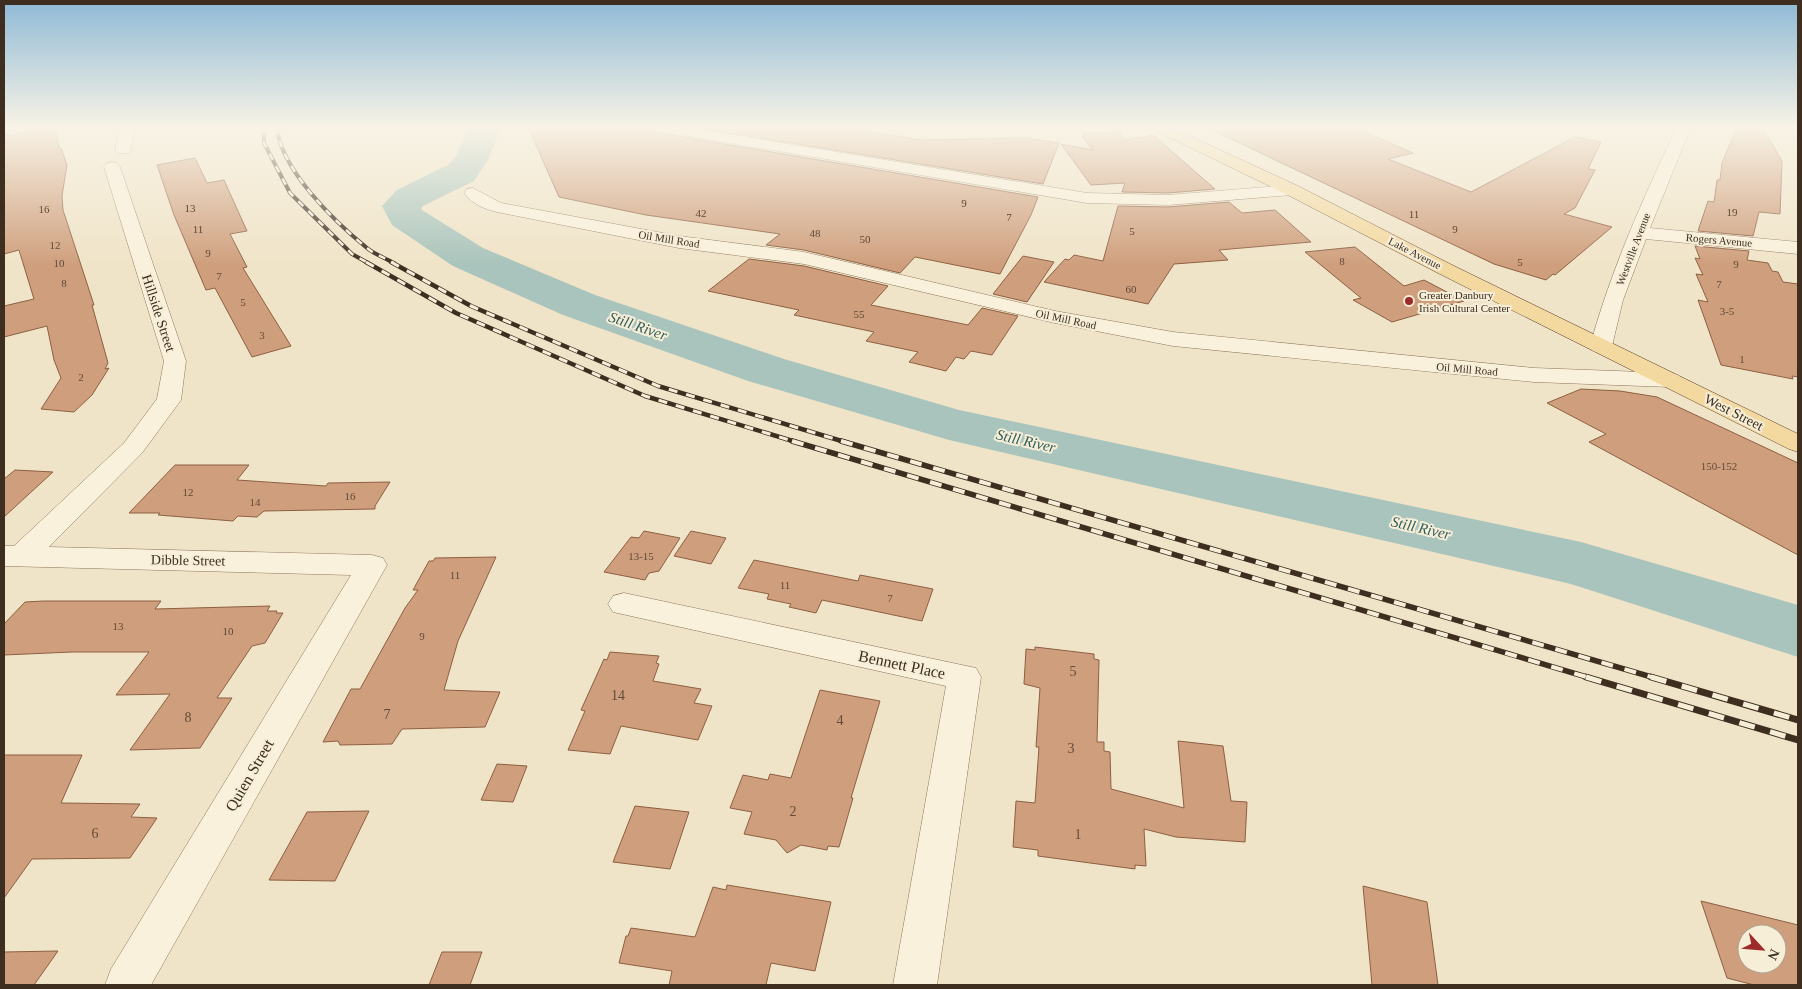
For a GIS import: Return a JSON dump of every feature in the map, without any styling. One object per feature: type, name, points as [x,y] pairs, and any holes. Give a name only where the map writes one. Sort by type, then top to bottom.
[{"type":"main road","name":"Lake Avenue","points":[[1256,173],[1670,380]]},
{"type":"main road","name":"West Street","points":[[1670,380],[1798,444]]},
{"type":"street","name":"Hillside Street","points":[[13,556],[133,448],[169,400],[175,361],[122,173]]},
{"type":"street","points":[[937,173],[1087,198],[1168,200],[1292,190]]},
{"type":"street","name":"Westville Avenue","points":[[1601,346],[1613,300],[1663,173]]},
{"type":"street","name":"Oil Mill Road","points":[[473,193],[482,201],[497,207],[679,242],[804,258],[1055,317],[1173,340],[1534,375],[1670,380]]},
{"type":"street","name":"Rogers Avenue","points":[[1640,233],[1798,248]]},
{"type":"street","name":"Dibble Street","points":[[13,556],[372,565]]},
{"type":"street","name":"Quien Street","points":[[127,985],[372,565]]},
{"type":"street","name":"Bennett Place","points":[[624,604],[964,677],[915,985]]},
{"type":"building","points":[[4,173],[66,173],[62,196],[63,210],[94,305],[92,305],[108,363],[105,369],[109,368],[92,395],[74,412],[41,409],[61,378],[54,360],[47,326],[4,337],[4,306],[34,299],[19,250],[4,254]]},
{"type":"building","points":[[160,173],[202,173],[207,183],[224,180],[247,231],[230,234],[247,267],[243,268],[291,346],[252,357],[215,288],[206,290],[174,215]]},
{"type":"building","points":[[548,173],[897,173],[1038,197],[1031,215],[1000,274],[915,257],[900,273],[804,250],[766,245],[780,234],[646,215],[559,197]]},
{"type":"building","points":[[976,173],[1047,173],[1043,184]]},
{"type":"building","points":[[1082,173],[1197,173],[1215,189],[1168,193],[1122,192],[1125,183],[1091,185]]},
{"type":"building","points":[[1303,173],[1424,173],[1471,192],[1507,173],[1593,173],[1575,208],[1564,214],[1612,227],[1555,275],[1553,274],[1546,280],[1494,264]]},
{"type":"building","points":[[1721,173],[1782,173],[1780,214],[1759,212],[1753,236],[1698,231],[1708,201],[1714,202],[1717,180],[1720,180]]},
{"type":"building","points":[[1229,202],[1242,213],[1275,210],[1311,242],[1219,250],[1228,260],[1174,264],[1148,304],[1044,282],[1065,259],[1069,260],[1074,255],[1103,261],[1118,206],[1168,207]]},
{"type":"building","points":[[1695,246],[1749,251],[1747,260],[1768,263],[1772,271],[1778,272],[1783,282],[1798,284],[1798,377],[1792,376],[1793,379],[1721,365],[1698,300],[1708,302],[1696,274],[1703,275],[1695,258],[1700,259]]},
{"type":"building","points":[[1355,247],[1404,286],[1424,280],[1464,301],[1392,322],[1353,300],[1361,298],[1305,252]]},
{"type":"building","points":[[1023,256],[1054,262],[1027,302],[993,294]]},
{"type":"building","points":[[749,259],[804,266],[888,286],[871,305],[968,325],[982,308],[1018,316],[992,355],[971,351],[964,359],[956,357],[946,371],[909,362],[918,352],[866,341],[874,332],[794,315],[799,310],[708,291]]},
{"type":"building","points":[[1581,389],[1620,391],[1657,397],[1798,463],[1798,555],[1589,442],[1606,434],[1547,403]]},
{"type":"building","points":[[175,465],[249,465],[237,480],[326,486],[328,483],[390,482],[375,509],[264,511],[257,517],[238,516],[233,521],[158,515],[160,513],[129,513]]},
{"type":"building","points":[[15,470],[53,472],[4,517],[4,479]]},
{"type":"building","points":[[644,531],[680,538],[659,571],[649,573],[645,580],[604,572],[631,537],[639,538]]},
{"type":"building","points":[[691,531],[726,538],[711,564],[674,556]]},
{"type":"building","points":[[496,557],[458,641],[444,690],[500,692],[485,727],[402,729],[392,744],[340,745],[338,741],[323,742],[351,689],[360,689],[405,608],[418,590],[413,590],[429,561],[433,561],[435,558]]},
{"type":"building","points":[[754,560],[858,581],[860,575],[933,589],[922,621],[822,600],[816,613],[789,607],[791,604],[767,599],[769,594],[738,588]]},
{"type":"building","points":[[161,601],[155,609],[270,606],[267,611],[283,613],[265,643],[252,646],[217,698],[232,698],[200,748],[130,750],[170,694],[116,695],[149,652],[72,652],[4,655],[4,624],[25,602]]},
{"type":"building","points":[[1035,647],[1094,654],[1094,659],[1099,660],[1097,742],[1104,742],[1104,751],[1110,752],[1111,789],[1184,808],[1178,741],[1223,746],[1231,801],[1247,802],[1245,842],[1176,837],[1144,829],[1146,866],[1135,865],[1135,869],[1038,856],[1038,850],[1013,847],[1016,801],[1035,803],[1039,747],[1036,747],[1040,688],[1024,684],[1026,649],[1035,650]]},
{"type":"building","points":[[610,652],[659,656],[656,663],[659,664],[653,681],[701,689],[694,703],[712,706],[698,740],[621,726],[610,754],[568,750],[585,711],[581,710],[604,659],[607,660]]},
{"type":"building","points":[[820,690],[880,701],[851,798],[853,798],[839,847],[828,846],[827,850],[801,845],[787,853],[776,840],[744,834],[752,812],[730,808],[743,775],[768,780],[770,774],[791,778]]},
{"type":"building","points":[[4,755],[82,755],[61,803],[140,804],[131,817],[157,818],[130,858],[32,859],[4,898]]},
{"type":"building","points":[[497,764],[527,766],[513,802],[481,800]]},
{"type":"building","points":[[635,806],[689,812],[670,869],[613,862]]},
{"type":"building","points":[[369,811],[335,881],[269,880],[307,812]]},
{"type":"building","points":[[727,885],[831,902],[815,971],[771,963],[766,985],[669,985],[672,971],[619,963],[626,936],[628,936],[631,928],[695,937],[713,887],[726,890]]},
{"type":"building","points":[[1363,886],[1427,902],[1438,985],[1372,985]]},
{"type":"building","points":[[1701,901],[1798,925],[1798,985],[1754,985],[1727,978]]},
{"type":"building","points":[[58,951],[34,985],[4,985],[4,952]]},
{"type":"building","points":[[442,952],[482,952],[470,985],[429,985]]},
{"type":"waterway","name":"Still River","points":[[461,173],[410,198],[401,206],[406,217],[468,257],[579,305],[766,370],[949,424],[1581,564],[1798,631]]},
{"type":"railway","points":[[280,173],[290,193],[352,254],[368,263]]},
{"type":"railway","points":[[296,173],[311,194],[340,224],[367,248],[394,263]]},
{"type":"railway","points":[[366,262],[456,313],[645,396],[796,442]]},
{"type":"railway","points":[[391,262],[471,306],[658,386],[845,442]]},
{"type":"railway","points":[[792,441],[1590,678]]},
{"type":"railway","points":[[841,441],[1655,678]]},
{"type":"railway","points":[[1586,677],[1798,740]]},
{"type":"railway","points":[[1651,677],[1798,720]]},
{"type":"place","name":"Greater Danbury Irish Cultural Center","points":[[1409,301]]}]
